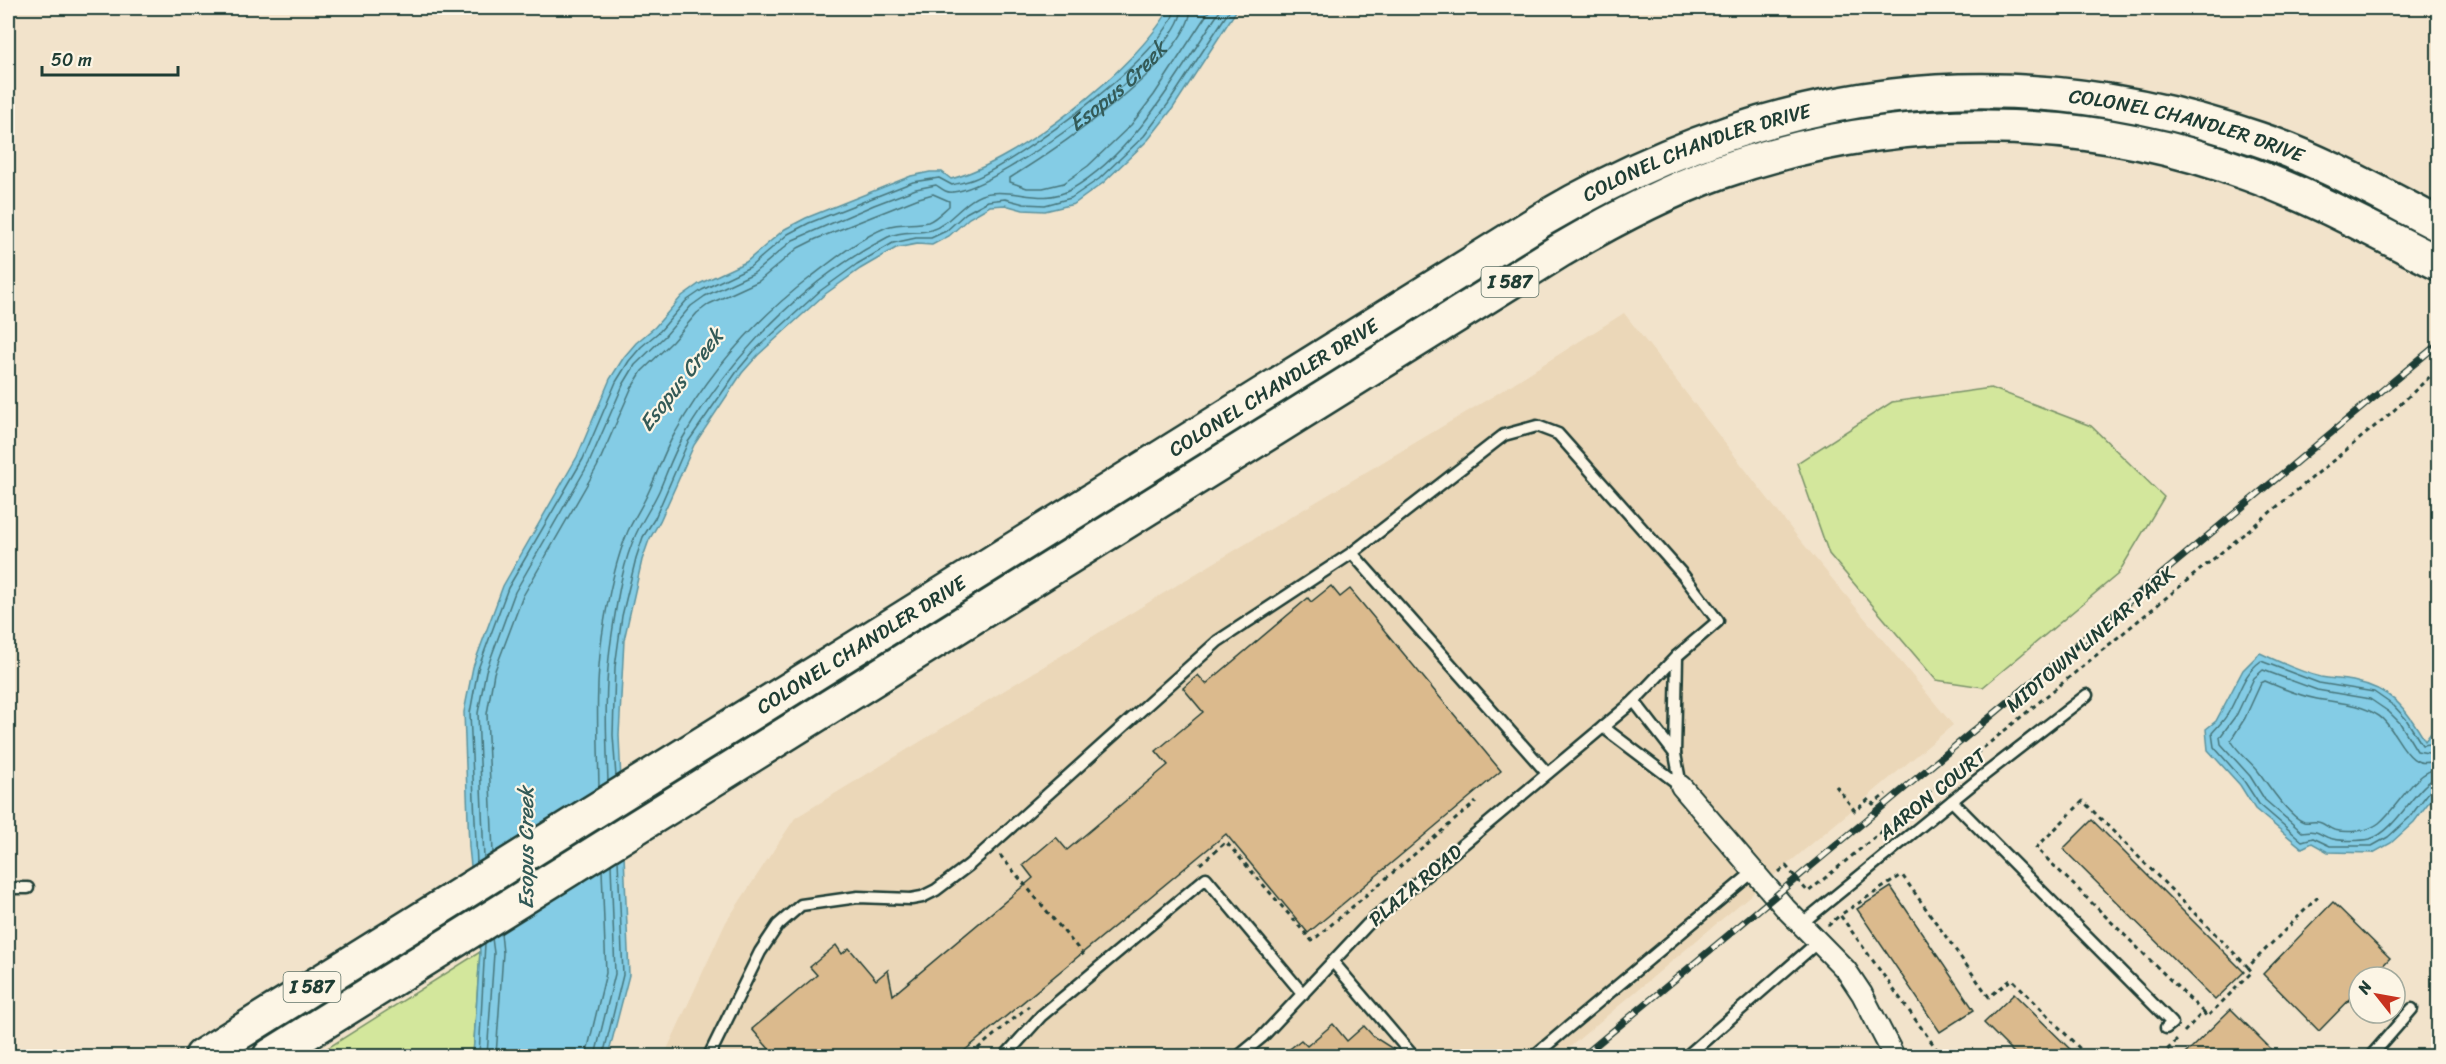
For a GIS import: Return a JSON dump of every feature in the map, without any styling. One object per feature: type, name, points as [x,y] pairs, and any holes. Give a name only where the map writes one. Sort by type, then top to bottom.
[{"type":"highway","name":"COLONEL CHANDLER DRIVE","points":[[202,1056],[1543,219],[1639,167],[1742,127],[1847,101],[1918,93],[2020,92],[2090,98],[2157,110],[2261,139],[2333,170],[2439,224]]},
{"type":"highway","name":"COLONEL CHANDLER DRIVE","points":[[270,1056],[1561,250],[1654,200],[1710,176],[1752,162],[1853,137],[1921,129],[1986,126],[2085,133],[2149,145],[2248,174],[2317,203],[2439,263]]},
{"type":"street","points":[[1681,786],[1758,878],[1846,970],[1862,994],[1893,1056]]},
{"type":"lane","name":"PLAZA ROAD","points":[[1239,1056],[1262,1037],[1368,924],[1634,701],[1677,656],[1718,621],[1683,575],[1558,434],[1537,426],[1504,435],[1352,553]]},
{"type":"lane","points":[[710,1056],[760,952],[778,925],[801,905],[858,897],[911,899],[922,897],[936,890],[992,845],[1218,641],[1352,553],[1548,773]]},
{"type":"lane","points":[[1677,656],[1675,754],[1681,786]]},
{"type":"lane","name":"AARON COURT","points":[[1801,924],[2087,695]]},
{"type":"lane","points":[[1634,701],[1675,754]]},
{"type":"lane","points":[[1603,726],[1681,786]]},
{"type":"lane","points":[[1952,801],[2172,1023],[2166,1028]]},
{"type":"lane","points":[[1005,1056],[1041,1016],[1206,878],[1303,994]]},
{"type":"lane","points":[[1534,1056],[1758,878]]},
{"type":"lane","points":[[8,888],[27,888]]},
{"type":"lane","points":[[1687,1056],[1819,941]]},
{"type":"lane","points":[[1332,962],[1413,1056]]},
{"type":"lane","points":[[2371,1056],[2412,1009]]},
{"type":"path","name":"MIDTOWN LINEAR PARK","points":[[1758,878],[1786,866],[1808,892],[2391,413],[2439,369]]},
{"type":"path","points":[[1836,786],[1855,811],[1869,799],[1873,804],[1886,794]]},
{"type":"path","points":[[2084,801],[2248,967],[2252,972],[2207,1017],[2036,848],[2084,801]]},
{"type":"path","points":[[992,845],[1086,958]]},
{"type":"path","points":[[1938,1051],[1840,915],[1902,875],[1989,997],[2012,979],[2087,1056]]},
{"type":"path","points":[[2248,967],[2318,897]]},
{"type":"path","points":[[2161,1056],[2203,1012]]},
{"type":"shaded area","points":[[1624,313],[1796,535],[1953,725],[1559,1056],[664,1056],[726,922],[795,818],[1187,579],[1495,395]]},
{"type":"green space","points":[[1991,388],[2091,426],[2164,497],[2118,574],[1983,687],[1936,680],[1829,554],[1797,463],[1892,402]]},
{"type":"green space","points":[[480,952],[473,1056],[315,1056]]},
{"type":"water","name":"Esopus Creek","points":[[1170,8],[1238,8],[1173,108],[1148,140],[1103,183],[1074,204],[1045,211],[1023,210],[1005,205],[990,206],[969,218],[949,236],[932,245],[917,244],[896,248],[860,269],[824,295],[758,355],[742,373],[694,445],[660,521],[649,540],[642,560],[624,640],[619,735],[629,975],[608,1056],[473,1056],[480,952],[469,847],[464,712],[473,667],[503,586],[577,457],[610,379],[624,357],[682,296],[699,284],[746,262],[785,229],[806,218],[911,176],[942,172],[951,179],[978,169],[1041,133],[1073,110],[1131,58]]},
{"type":"water","points":[[2260,653],[2313,675],[2353,681],[2378,689],[2404,710],[2425,741],[2438,724],[2438,790],[2414,822],[2391,843],[2373,853],[2328,852],[2312,843],[2302,848],[2255,809],[2240,785],[2208,750],[2206,729],[2216,721],[2243,670]]},
{"type":"building","points":[[1331,586],[1340,597],[1350,589],[1501,771],[1308,933],[1226,834],[958,1056],[775,1056],[752,1029],[817,975],[810,967],[836,945],[842,954],[849,948],[876,980],[888,970],[893,995],[1033,878],[1023,865],[1056,837],[1067,850],[1168,765],[1156,751],[1203,712],[1183,688],[1198,675],[1206,684],[1308,598],[1311,602]]},
{"type":"building","points":[[2092,820],[2244,972],[2215,1000],[2063,849]]},
{"type":"building","points":[[1891,887],[1974,1010],[1940,1032],[1857,909]]},
{"type":"building","points":[[2333,902],[2390,958],[2383,965],[2347,965],[2347,1002],[2319,1031],[2263,974]]},
{"type":"building","points":[[2014,994],[2077,1056],[2017,1056],[1984,1023]]},
{"type":"building","points":[[2231,1009],[2278,1056],[2183,1056]]},
{"type":"building","points":[[1333,1024],[1347,1041],[1364,1026],[1374,1037],[1404,1056],[1281,1056],[1301,1040],[1307,1046]]},
{"type":"railway","points":[[1583,1056],[2438,344]]}]
